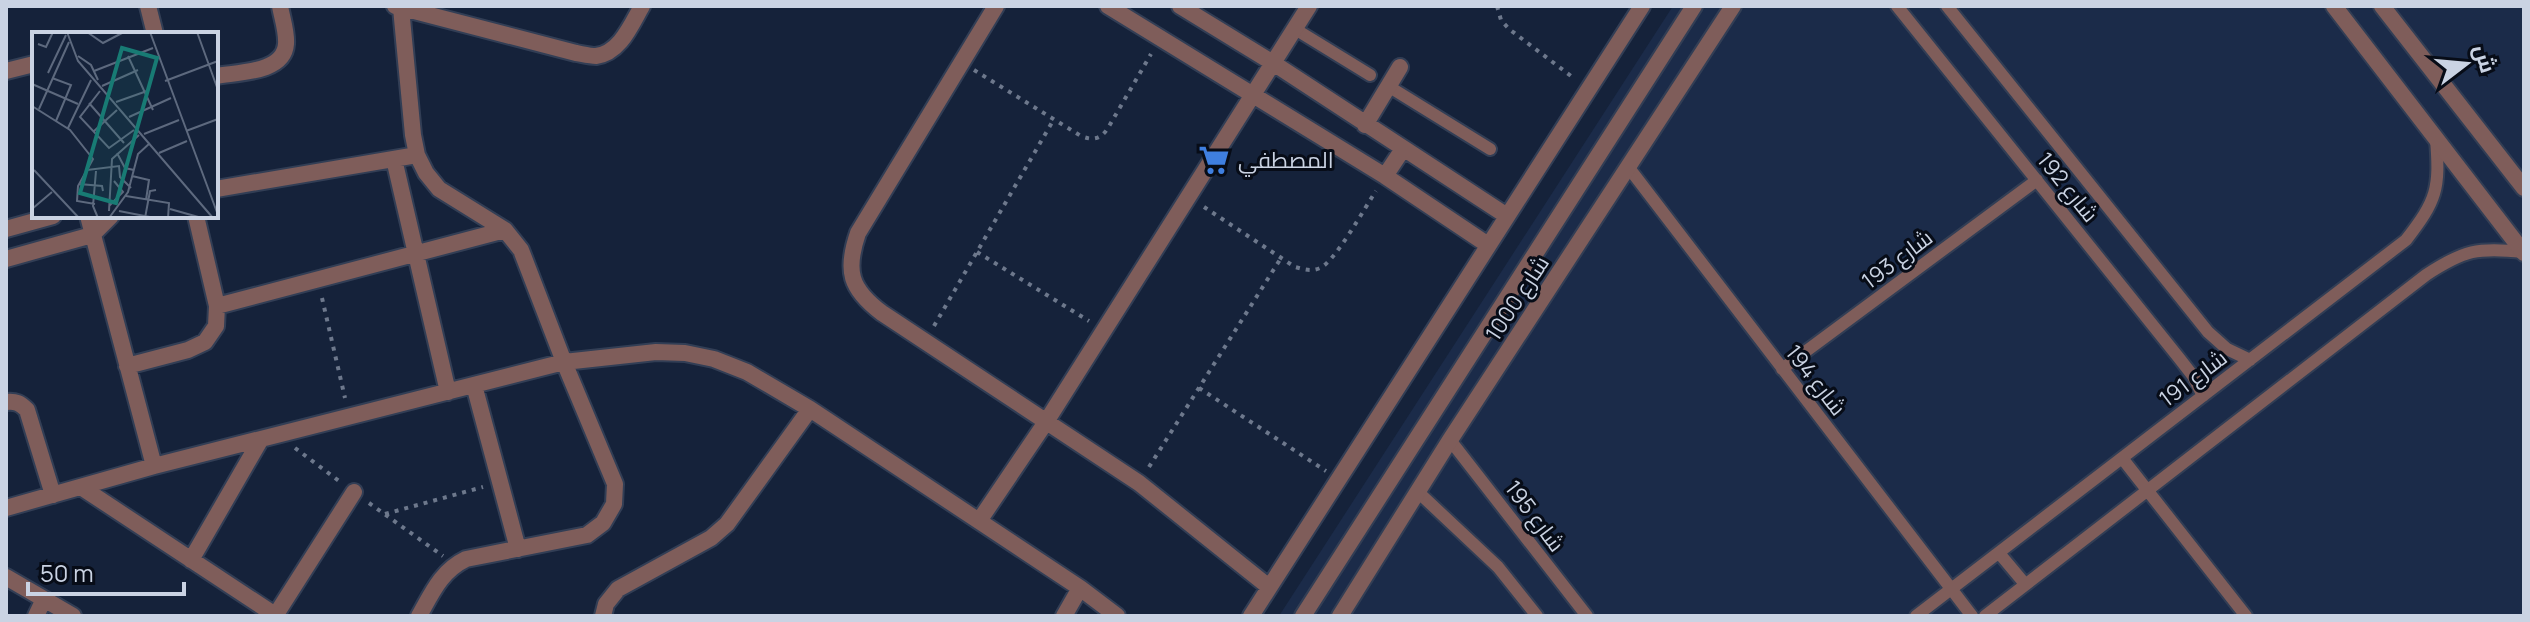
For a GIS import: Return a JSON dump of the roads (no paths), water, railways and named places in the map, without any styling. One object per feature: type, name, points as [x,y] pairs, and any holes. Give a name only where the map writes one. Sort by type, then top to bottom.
[{"type":"street","points":[[148,6],[154,32]]},
{"type":"street","points":[[218,76],[273,65],[282,58],[287,47],[280,6]]},
{"type":"street","points":[[419,616],[443,574],[455,564],[466,559],[587,535],[603,523],[614,504],[615,484],[521,250],[505,230],[439,189],[417,155],[397,7],[595,56],[613,49],[642,6]]},
{"type":"street","points":[[996,6],[858,233],[850,255],[852,279],[863,299],[1139,483],[1269,587]]},
{"type":"street","points":[[1108,6],[1385,176],[1488,245]]},
{"type":"street","points":[[1180,6],[1507,216]]},
{"type":"street","points":[[979,521],[1046,422],[1309,6]]},
{"type":"street","points":[[1251,616],[1642,6]]},
{"type":"street","name":"شارع 1000","points":[[1303,616],[1694,6]]},
{"type":"street","name":"شارع 1000","points":[[1340,616],[1417,491],[1733,6]]},
{"type":"street","points":[[2334,6],[2524,252]]},
{"type":"street","points":[[2382,6],[2524,188]]},
{"type":"street","points":[[6,71],[32,64]]},
{"type":"street","points":[[1365,125],[1400,67]]},
{"type":"street","points":[[1385,176],[1403,149]]},
{"type":"street","points":[[218,189],[417,155]]},
{"type":"street","points":[[394,159],[448,392]]},
{"type":"street","points":[[6,229],[46,218]]},
{"type":"street","points":[[88,218],[154,466]]},
{"type":"street","points":[[6,259],[92,235],[109,218]]},
{"type":"street","points":[[127,366],[188,350],[205,342],[216,326],[217,306],[196,218]]},
{"type":"street","points":[[217,306],[505,230]]},
{"type":"street","points":[[6,508],[154,466],[564,362],[656,352],[685,353],[714,359],[747,372],[810,409],[1080,588],[1117,616]]},
{"type":"street","points":[[474,385],[518,549]]},
{"type":"street","points":[[6,402],[22,404],[27,410],[53,495]]},
{"type":"street","points":[[603,616],[606,604],[618,589],[711,538],[727,524],[810,409]]},
{"type":"street","points":[[191,560],[261,439]]},
{"type":"street","points":[[81,487],[275,616],[354,492]]},
{"type":"street","points":[[6,577],[73,616]]},
{"type":"street","points":[[1064,616],[1080,588]]},
{"type":"street","points":[[36,616],[44,599]]},
{"type":"lane","name":"شارع 192","points":[[1897,6],[2186,367],[2203,396]]},
{"type":"lane","name":"شارع 192","points":[[1947,6],[2208,332],[2227,349],[2250,360]]},
{"type":"lane","points":[[1295,29],[1370,75]]},
{"type":"lane","points":[[1388,86],[1490,149]]},
{"type":"lane","name":"شارع 191","points":[[1916,616],[2406,240],[2429,211],[2439,176],[2436,139]]},
{"type":"lane","name":"شارع 194","points":[[1629,168],[1972,616]]},
{"type":"lane","name":"شارع 193","points":[[1782,369],[2037,180]]},
{"type":"lane","points":[[1985,616],[2426,275],[2455,256],[2489,248],[2524,252]]},
{"type":"lane","name":"شارع 195","points":[[1450,440],[1587,616]]},
{"type":"lane","points":[[2122,458],[2246,616]]},
{"type":"lane","points":[[1417,491],[1498,567],[1537,616]]},
{"type":"lane","points":[[1999,553],[2025,584]]},
{"type":"place","name":"المصطفي","points":[[1214,160]]}]
